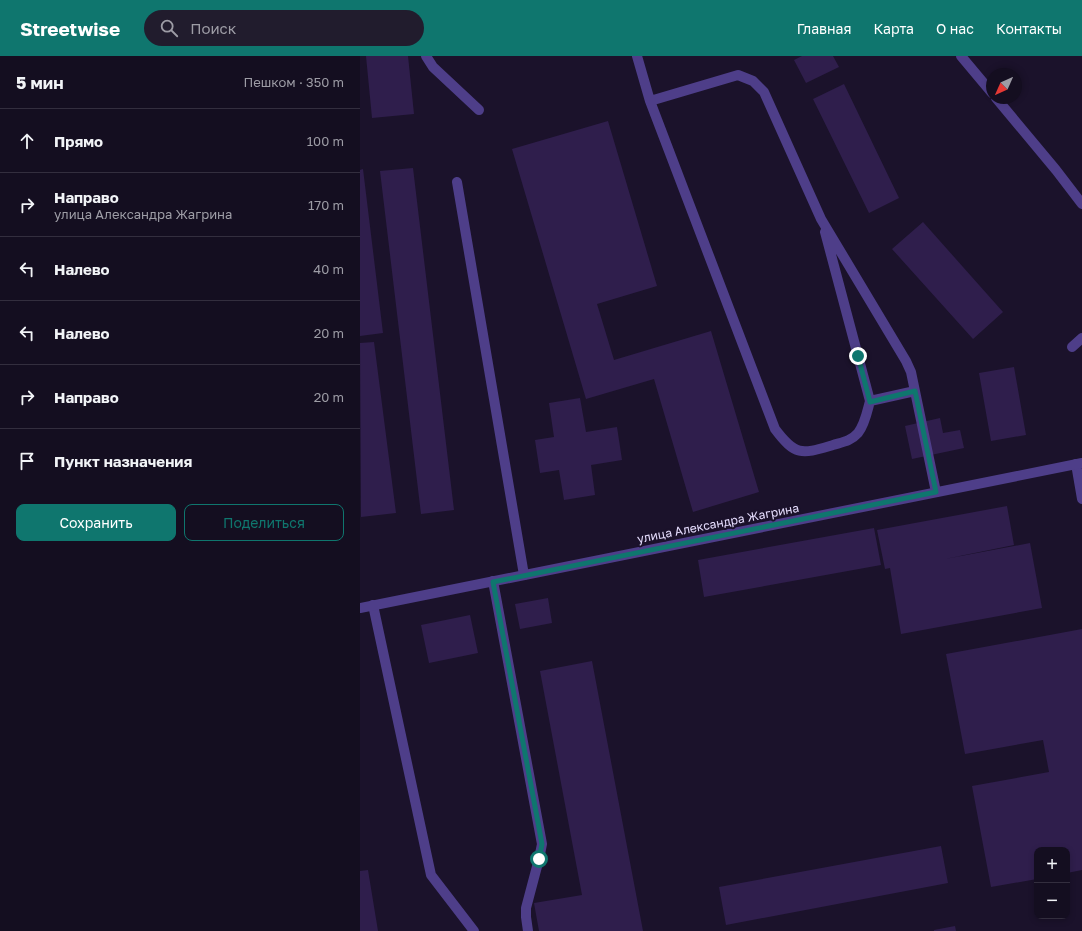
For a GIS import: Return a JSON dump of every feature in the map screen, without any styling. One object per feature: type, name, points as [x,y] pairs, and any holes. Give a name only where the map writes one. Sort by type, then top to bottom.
[{"type":"street","points":[[426,56],[433,67],[479,110]]},
{"type":"street","points":[[637,56],[650,101],[775,429],[786,444],[797,450],[807,452],[848,441],[857,434],[862,427],[870,402],[821,219]]},
{"type":"street","points":[[961,56],[986,86]]},
{"type":"street","points":[[650,101],[738,76],[753,81],[764,92],[821,219],[906,361],[911,372],[936,492]]},
{"type":"street","points":[[1001,104],[1082,204]]},
{"type":"street","points":[[457,182],[524,575]]},
{"type":"street","points":[[1072,347],[1082,338]]},
{"type":"street","points":[[870,402],[915,391]]},
{"type":"street","points":[[1079,464],[1082,499]]},
{"type":"street","name":"улица Александра Жагрина","points":[[360,608],[1079,464]]},
{"type":"street","points":[[493,582],[542,844],[526,908],[528,931]]},
{"type":"street","points":[[373,605],[431,875],[474,931]]},
{"type":"building","points":[[366,56],[408,56],[414,114],[372,118]]},
{"type":"building","points":[[802,56],[833,56],[839,67],[806,83],[794,60]]},
{"type":"building","points":[[844,84],[899,198],[869,213],[813,99]]},
{"type":"building","points":[[608,121],[657,286],[597,304],[614,360],[711,331],[759,492],[693,512],[654,379],[586,399],[512,149]]},
{"type":"building","points":[[413,168],[454,510],[421,514],[380,171]]},
{"type":"building","points":[[363,169],[383,333],[360,336],[360,170]]},
{"type":"building","points":[[923,222],[1003,312],[973,339],[892,249]]},
{"type":"building","points":[[374,342],[396,513],[361,517],[360,343]]},
{"type":"building","points":[[1014,367],[1026,435],[991,441],[979,373]]},
{"type":"building","points":[[580,398],[586,432],[617,427],[622,460],[591,465],[595,495],[564,500],[559,470],[540,473],[535,440],[554,437],[549,403]]},
{"type":"building","points":[[940,418],[943,433],[960,430],[964,448],[912,459],[905,426]]},
{"type":"building","points":[[1007,506],[1014,545],[945,559],[1030,543],[1042,608],[901,634],[890,568],[885,569],[877,530]]},
{"type":"building","points":[[874,528],[881,565],[704,597],[698,560]]},
{"type":"building","points":[[548,598],[552,623],[520,629],[515,604]]},
{"type":"building","points":[[470,615],[478,653],[429,663],[421,625]]},
{"type":"building","points":[[1082,629],[1082,870],[1070,872],[1070,847],[1034,847],[1034,880],[991,887],[972,786],[1049,772],[1043,740],[965,754],[946,654]]},
{"type":"building","points":[[592,661],[643,931],[539,931],[534,903],[582,895],[540,671]]},
{"type":"building","points":[[941,846],[948,883],[726,925],[719,887]]},
{"type":"building","points":[[368,870],[378,931],[360,931],[360,871]]},
{"type":"building","points":[[955,926],[956,931],[934,931],[934,930]]},
{"type":"route","points":[[539,859],[542,844],[493,582],[936,492],[915,391],[870,402],[858,356]]}]
